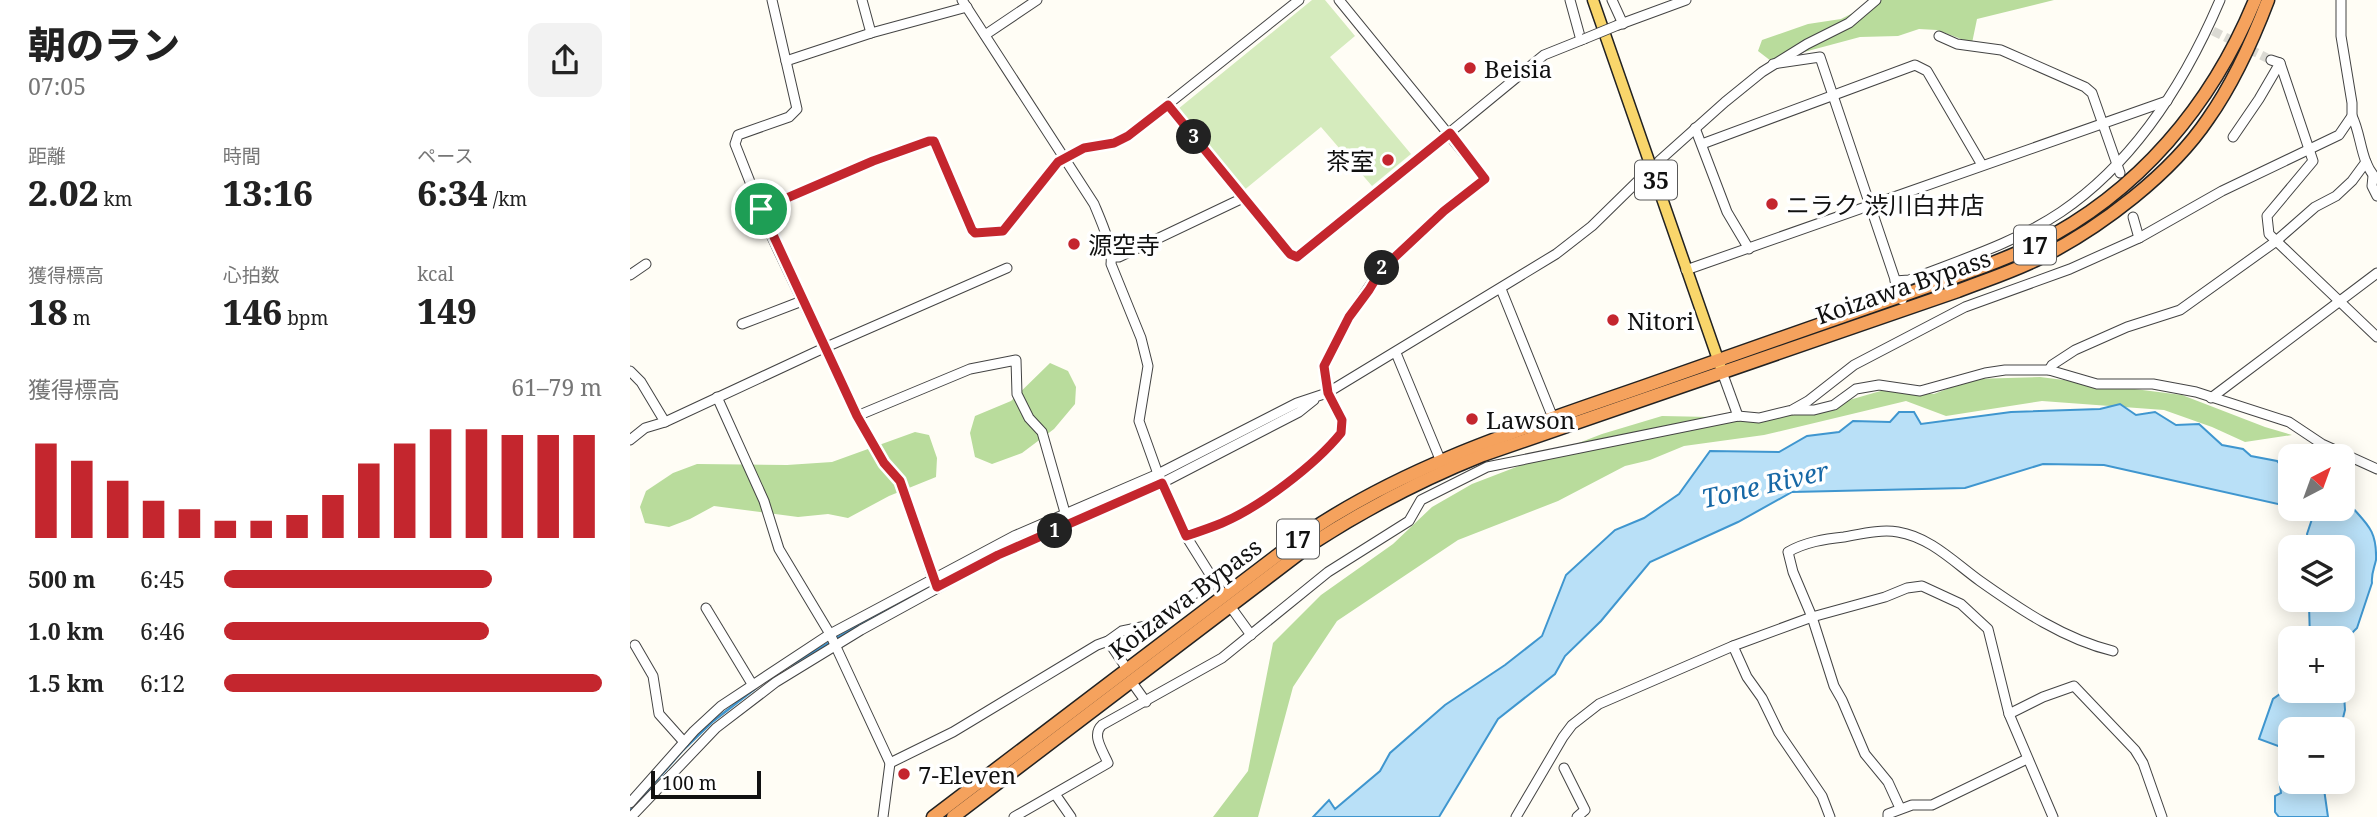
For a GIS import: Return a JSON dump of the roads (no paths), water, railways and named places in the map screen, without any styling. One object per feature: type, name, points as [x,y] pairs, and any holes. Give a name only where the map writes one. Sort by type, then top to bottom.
[{"type":"highway","name":"Koizawa Bypass","points":[[1902,302],[2036,244],[2088,214],[2113,195],[2158,153],[2196,109],[2227,60],[2255,0]]},
{"type":"highway","name":"Koizawa Bypass","points":[[1442,466],[1902,302],[2015,270],[2043,257],[2096,224],[2170,165],[2208,120],[2240,67],[2268,0]]},
{"type":"highway","name":"Koizawa Bypass","points":[[953,817],[1227,600],[1345,522],[1442,466],[1553,418],[1720,366]]},
{"type":"highway","name":"Koizawa Bypass","points":[[933,817],[1129,675]]},
{"type":"main road","name":"35","points":[[1593,0],[1720,366]]},
{"type":"street","points":[[772,0],[796,109],[789,117],[738,135],[735,144],[802,301],[857,416],[884,463],[900,481],[935,583]]},
{"type":"street","points":[[862,0],[871,33]]},
{"type":"street","points":[[985,35],[1037,0]]},
{"type":"street","points":[[761,209],[873,161],[934,141],[972,230],[975,233],[1003,231],[1058,162],[1084,148],[1114,143],[1128,136],[1299,0]]},
{"type":"street","points":[[1186,536],[1223,523],[1247,509],[1300,472],[1341,433],[1343,426],[1328,393],[1324,366],[1349,317],[1381,270],[1444,211],[1485,179],[1339,0]]},
{"type":"street","points":[[1570,0],[1583,39]]},
{"type":"street","points":[[1612,0],[1620,25]]},
{"type":"street","points":[[1168,105],[1290,254],[1297,257],[1544,55],[1686,0]]},
{"type":"street","points":[[1659,161],[1725,102],[1773,64],[1849,23],[1876,0]]},
{"type":"street","points":[[1895,281],[1909,280],[2011,240],[2061,212],[2118,168],[2151,127],[2179,83],[2211,29],[2220,0]]},
{"type":"street","points":[[2341,0],[2341,36],[2352,116],[2366,162],[2375,177],[2372,186],[2377,196]]},
{"type":"street","points":[[786,61],[964,4],[1094,204],[1104,229],[1111,264],[1141,338],[1148,366],[1139,421],[1160,479],[1186,536],[1251,635]]},
{"type":"street","points":[[1940,36],[1957,44],[2001,50],[2085,87],[2092,93],[2118,168]]},
{"type":"street","points":[[1773,64],[1820,57],[1902,302]]},
{"type":"street","points":[[2233,137],[2259,99],[2276,61],[2313,161],[2267,216],[2269,234],[2377,337]]},
{"type":"street","points":[[1702,144],[1915,65],[1927,71],[1982,165]]},
{"type":"street","points":[[1686,270],[2167,101]]},
{"type":"street","points":[[1792,410],[1808,401],[1854,365],[1965,307],[2070,269],[2139,237],[2222,191],[2311,150],[2339,135],[2352,116]]},
{"type":"street","points":[[1695,128],[1727,212],[1749,249]]},
{"type":"street","points":[[2049,370],[2052,365],[2075,350],[2127,327],[2180,310],[2275,242],[2315,207],[2344,188],[2366,162]]},
{"type":"street","points":[[668,769],[684,743],[721,706],[752,684],[1014,537],[1067,519],[1160,479],[1273,415],[1328,393],[1556,254],[1592,226],[1644,175]]},
{"type":"street","points":[[1111,257],[1119,257],[1243,198]]},
{"type":"street","points":[[2133,217],[2139,237]]},
{"type":"street","points":[[630,275],[646,264]]},
{"type":"street","points":[[630,440],[645,428],[665,422],[824,348],[1007,268]]},
{"type":"street","points":[[2211,398],[2377,272]]},
{"type":"street","points":[[1502,289],[1553,418]]},
{"type":"street","points":[[742,324],[802,301]]},
{"type":"street","points":[[1396,353],[1442,466]]},
{"type":"street","points":[[857,416],[970,369],[1016,360],[1017,394],[1029,418],[1042,432],[1067,519]]},
{"type":"street","points":[[1720,366],[1738,416]]},
{"type":"street","points":[[1014,817],[1108,763],[1096,735],[1097,729],[1222,658],[1328,572],[1409,521],[1421,499],[1487,467],[1738,416],[1759,418],[1792,410],[1814,410],[1834,405],[1856,389],[1879,385],[1920,391],[1985,373],[2049,370],[2097,384],[2153,384],[2196,392],[2289,422],[2322,444],[2377,469]]},
{"type":"street","points":[[630,371],[641,383],[665,422]]},
{"type":"street","points":[[717,397],[764,501],[779,549],[833,640],[890,763],[883,817]]},
{"type":"street","points":[[1900,808],[1888,782],[1865,754],[1834,686],[1788,552],[1808,543],[1896,531],[1920,540],[1942,553],[2023,610],[2068,635],[2091,646],[2113,651]]},
{"type":"street","points":[[890,763],[953,732],[1108,641],[1115,634],[1146,626],[1166,615],[1214,579]]},
{"type":"street","points":[[1517,817],[1563,737],[1590,709],[1620,693],[1733,646],[1812,617],[1885,597],[1907,588],[1922,586],[1961,604],[1988,629],[2009,714],[2053,817]]},
{"type":"street","points":[[706,608],[752,684]]},
{"type":"street","points":[[631,817],[636,803],[668,769],[716,728],[833,640]]},
{"type":"street","points":[[1108,641],[1146,702]]},
{"type":"street","points":[[635,645],[653,676],[659,714],[684,743]]},
{"type":"street","points":[[1733,646],[1747,677],[1762,698],[1779,733],[1822,796],[1830,817]]},
{"type":"street","points":[[2009,714],[2043,697],[2074,686],[2135,750],[2143,763],[2162,817]]},
{"type":"street","points":[[1888,817],[1888,814],[1900,808],[1933,805],[2027,759]]},
{"type":"street","points":[[1563,768],[1585,810],[1577,817]]},
{"type":"street","points":[[1055,794],[1071,817]]},
{"type":"water","name":"Tone River","points":[[2120,404],[2136,415],[2155,412],[2176,425],[2199,424],[2222,445],[2243,449],[2251,456],[2277,461],[2278,504],[2104,465],[2043,464],[1965,488],[1792,492],[1738,522],[1650,562],[1601,621],[1565,656],[1555,674],[1498,719],[1439,817],[1313,817],[1329,800],[1335,809],[1380,771],[1390,753],[1445,705],[1505,665],[1542,636],[1566,575],[1615,530],[1644,518],[1679,494],[1710,451],[1779,452],[1807,436],[1839,432],[1853,421],[1890,422],[1899,412],[1914,412],[1921,424],[2011,412],[2100,409]]},
{"type":"water","points":[[2356,511],[2373,535],[2376,560],[2372,583],[2355,630],[2355,626],[2310,626],[2309,612],[2355,612],[2355,535],[2307,534],[2311,522],[2356,522]]},
{"type":"water","points":[[2278,695],[2278,703],[2345,703],[2345,710],[2343,717],[2278,717],[2278,746],[2259,739],[2273,699]]},
{"type":"water","points":[[2325,794],[2328,817],[2279,817],[2275,812],[2275,796]]},
{"type":"waterway","points":[[1002,548],[1157,481]]},
{"type":"waterway","points":[[977,561],[993,553]]},
{"type":"waterway","points":[[836,638],[944,578]]},
{"type":"waterway","points":[[791,665],[830,642]]},
{"type":"waterway","points":[[630,811],[683,750],[712,722],[756,688]]},
{"type":"tunnel","points":[[2213,31],[2271,60]]},
{"type":"place","name":"Beisia","points":[[1470,68]]},
{"type":"place","name":"茶室","points":[[1388,160]]},
{"type":"place","name":"ニラク 渋川白井店","points":[[1772,204]]},
{"type":"place","name":"源空寺","points":[[1074,244]]},
{"type":"place","name":"Nitori","points":[[1613,320]]},
{"type":"place","name":"Lawson","points":[[1472,419]]},
{"type":"place","name":"7-Eleven","points":[[904,774]]}]
